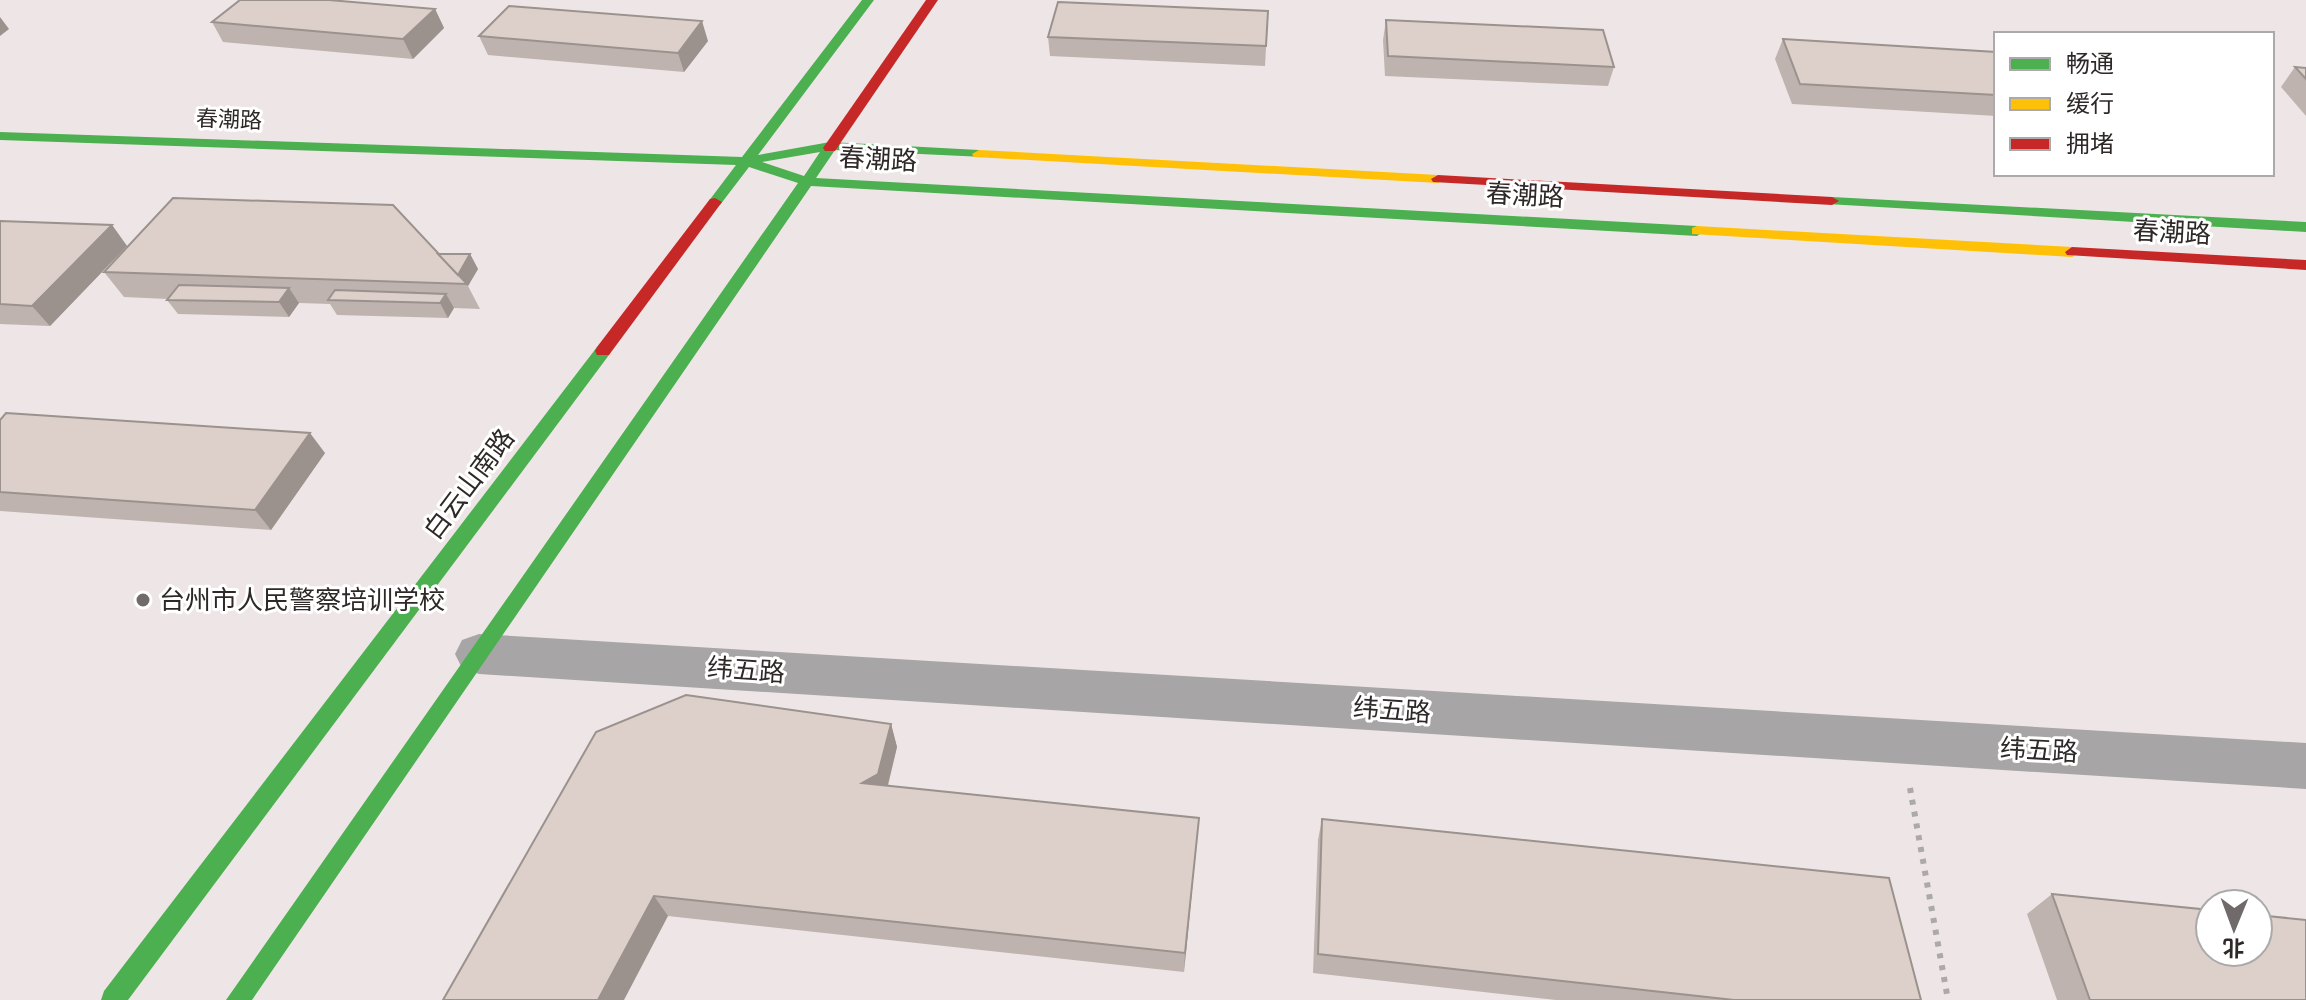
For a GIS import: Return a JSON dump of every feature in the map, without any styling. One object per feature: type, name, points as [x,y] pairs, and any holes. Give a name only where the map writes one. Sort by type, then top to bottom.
[{"type":"main road","name":"白云山南路","points":[[113,1000],[868,0]]},
{"type":"main road","points":[[238,1000],[809,182],[830,146],[932,0]]},
{"type":"main road","name":"春潮路","points":[[0,136],[745,161],[830,146],[2306,227]]},
{"type":"main road","name":"春潮路","points":[[745,161],[809,182],[2306,265]]},
{"type":"street","name":"纬五路","points":[[479,654],[2306,766]]},
{"type":"path","points":[[1902,741],[1948,1000]]},
{"type":"building","points":[[240,0],[329,0],[435,9],[403,39],[212,22]]},
{"type":"building","points":[[1058,2],[1268,11],[1266,46],[1048,37]]},
{"type":"building","points":[[509,6],[702,21],[678,53],[479,36]]},
{"type":"building","points":[[1386,20],[1603,30],[1614,67],[1388,56]]},
{"type":"building","points":[[1783,39],[1994,52],[1994,95],[1800,84]]},
{"type":"building","points":[[2295,67],[2306,68],[2306,79]]},
{"type":"building","points":[[173,198],[393,205],[467,284],[104,272]]},
{"type":"building","points":[[0,221],[112,225],[32,306],[0,304]]},
{"type":"building","points":[[438,254],[470,254],[458,275]]},
{"type":"building","points":[[179,285],[289,288],[279,302],[167,300]]},
{"type":"building","points":[[335,290],[446,294],[440,303],[328,300]]},
{"type":"building","points":[[6,413],[310,433],[255,510],[0,492],[0,420]]},
{"type":"building","points":[[686,695],[891,724],[878,774],[862,783],[1199,818],[1185,953],[654,896],[598,1000],[443,1000],[596,732]]},
{"type":"building","points":[[1322,819],[1889,878],[1921,1000],[1734,1000],[1318,954]]},
{"type":"building","points":[[2052,894],[2194,908],[2194,968],[2274,968],[2274,917],[2306,920],[2306,1000],[2090,1000]]},
{"type":"traffic: fast","points":[[715,202],[868,0]]},
{"type":"traffic: fast","points":[[0,136],[745,161],[830,146],[979,154]]},
{"type":"traffic: fast","points":[[238,1000],[830,148]]},
{"type":"traffic: fast","points":[[751,163],[809,182],[1697,231]]},
{"type":"traffic: fast","points":[[1832,201],[2306,227]]},
{"type":"traffic: fast","points":[[113,1000],[603,351]]},
{"type":"traffic: slow","points":[[979,154],[1438,179]]},
{"type":"traffic: slow","points":[[1697,231],[2072,252]]},
{"type":"traffic: jam","points":[[830,148],[932,0]]},
{"type":"traffic: jam","points":[[1438,179],[1832,201]]},
{"type":"traffic: jam","points":[[603,351],[715,202]]},
{"type":"traffic: jam","points":[[2072,252],[2306,265]]},
{"type":"place","name":"台州市人民警察培训学校","points":[[143,600]]}]
